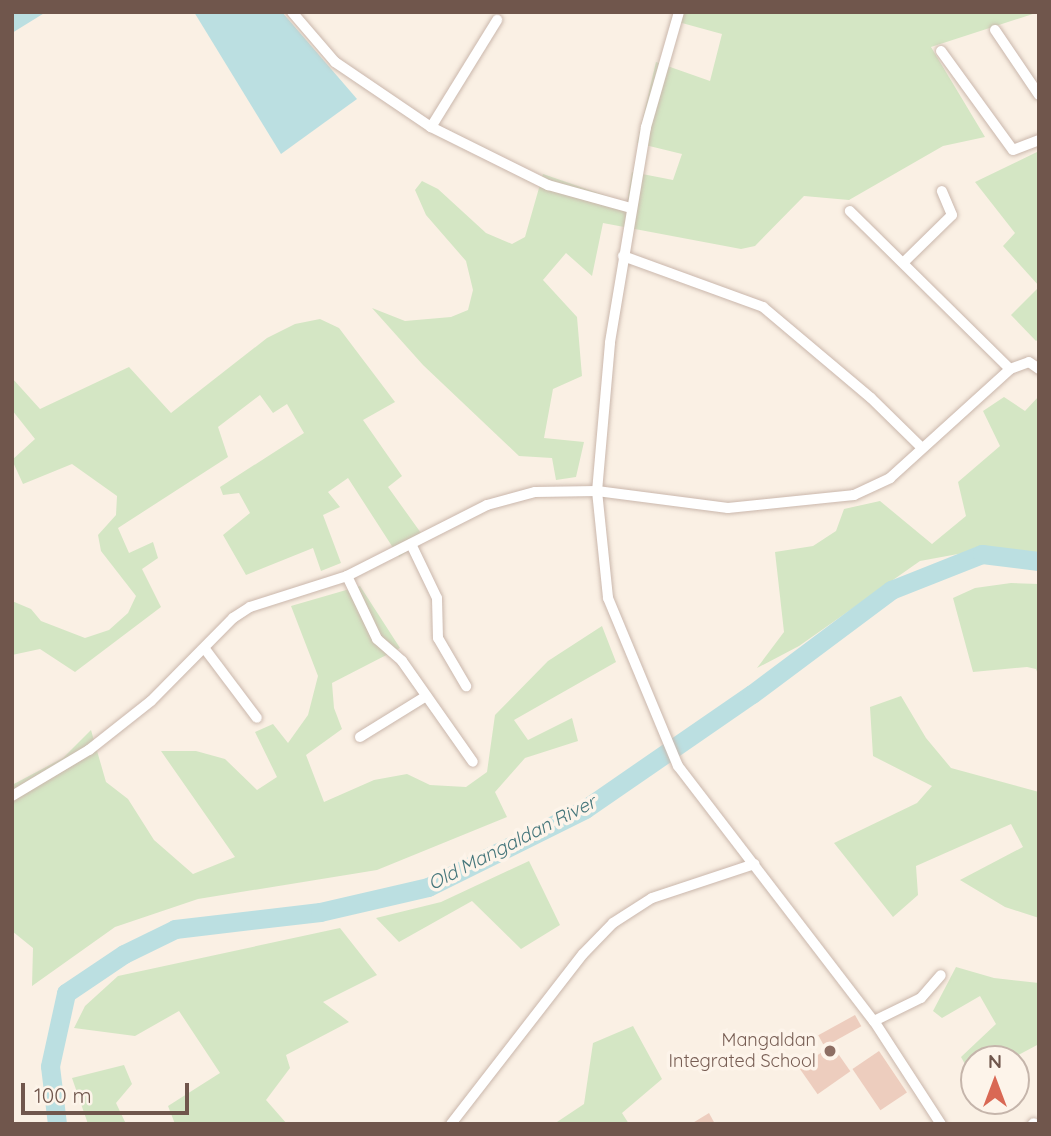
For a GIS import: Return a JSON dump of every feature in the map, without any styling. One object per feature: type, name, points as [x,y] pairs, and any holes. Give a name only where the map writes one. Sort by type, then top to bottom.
[{"type":"street","points":[[292,12],[335,62],[431,127],[548,185],[631,208]]},
{"type":"street","points":[[679,12],[646,127],[610,343],[597,491],[608,598],[657,724],[678,766],[874,1021],[941,1124]]},
{"type":"street","points":[[431,127],[497,20]]},
{"type":"street","points":[[995,30],[1039,95]]},
{"type":"street","points":[[941,51],[1013,150],[1039,140]]},
{"type":"street","points":[[904,262],[952,215],[943,191]]},
{"type":"street","points":[[850,211],[1010,369]]},
{"type":"street","points":[[624,256],[763,307],[871,398],[921,447]]},
{"type":"street","points":[[12,796],[89,750],[178,678],[233,618],[250,607],[347,576],[510,498],[597,491],[659,496],[717,508],[854,495],[890,478],[921,447],[1010,369],[1029,362],[1039,369]]},
{"type":"street","points":[[411,544],[437,598],[438,638],[466,686]]},
{"type":"street","points":[[347,576],[377,639],[402,661],[473,762]]},
{"type":"street","points":[[205,649],[257,718]]},
{"type":"street","points":[[360,737],[425,696]]},
{"type":"street","points":[[451,1124],[583,954],[613,923],[652,898],[754,864]]},
{"type":"street","points":[[874,1021],[921,999],[941,975]]},
{"type":"green space","points":[[675,12],[1039,12],[931,47],[985,137],[943,146],[849,200],[804,196],[755,246],[741,249],[603,223],[592,276],[566,253],[543,280],[577,317],[582,376],[553,389],[544,438],[584,442],[576,477],[556,480],[552,458],[519,456],[423,365],[372,308],[405,321],[451,317],[468,310],[473,290],[466,261],[426,215],[415,190],[422,181],[438,189],[486,233],[512,244],[525,237],[543,174],[627,203],[632,172],[673,180],[682,154],[637,143],[656,62],[710,81],[722,34],[671,20]]},
{"type":"green space","points":[[1039,151],[1039,286],[1003,246],[1015,233],[975,182]]},
{"type":"green space","points":[[1039,287],[1039,339],[1036,341],[1011,315]]},
{"type":"green space","points":[[320,319],[339,328],[395,402],[363,420],[402,476],[388,487],[426,540],[399,557],[348,478],[328,492],[340,507],[323,515],[341,563],[321,571],[313,548],[246,575],[223,535],[250,513],[239,493],[223,495],[220,487],[304,433],[287,404],[273,413],[260,395],[218,427],[228,457],[118,528],[129,553],[153,542],[158,558],[142,569],[161,607],[75,672],[40,649],[12,655],[12,601],[31,609],[41,621],[85,638],[109,630],[128,613],[136,596],[101,551],[98,535],[116,515],[117,496],[72,464],[23,484],[12,460],[35,439],[12,410],[12,378],[40,409],[129,367],[171,413],[267,338],[295,324]]},
{"type":"green space","points":[[1039,396],[1039,554],[985,549],[920,561],[799,646],[757,668],[784,632],[775,552],[813,546],[836,531],[844,509],[880,501],[932,544],[966,516],[958,482],[1000,446],[983,411],[1004,397],[1025,411]]},
{"type":"green space","points":[[1011,583],[1039,584],[1039,677],[1036,669],[1027,667],[973,672],[953,598],[975,588]]},
{"type":"green space","points":[[360,586],[400,648],[332,683],[334,708],[342,729],[306,755],[324,802],[374,780],[407,774],[430,785],[466,787],[487,772],[495,715],[548,661],[602,626],[616,662],[514,720],[528,740],[572,718],[578,741],[525,758],[495,792],[507,817],[377,870],[198,899],[115,927],[32,986],[33,948],[12,931],[12,785],[63,758],[91,730],[106,782],[128,799],[154,840],[193,874],[235,857],[161,751],[196,751],[225,759],[257,790],[277,777],[255,732],[273,724],[288,743],[308,715],[318,676],[291,606]]},
{"type":"green space","points":[[901,696],[926,738],[951,768],[1039,792],[1039,918],[1005,907],[960,880],[1023,847],[1011,824],[916,866],[918,895],[893,917],[834,843],[917,803],[932,786],[873,756],[870,707]]},
{"type":"green space","points":[[529,861],[560,925],[521,949],[472,901],[399,942],[376,918],[441,902]]},
{"type":"green space","points":[[340,928],[377,975],[323,1002],[349,1022],[286,1055],[290,1068],[266,1100],[287,1124],[175,1124],[168,1106],[220,1073],[179,1011],[135,1036],[74,1028],[85,1006],[118,976]]},
{"type":"green space","points":[[956,967],[994,978],[1039,983],[1039,1044],[1030,1049],[1030,1045],[974,1045],[996,1024],[980,996],[942,1018],[933,1011]]},
{"type":"green space","points":[[633,1026],[662,1079],[622,1113],[629,1124],[554,1124],[584,1104],[593,1043]]},
{"type":"green space","points":[[124,1065],[132,1084],[116,1103],[126,1124],[88,1124],[72,1078]]},
{"type":"water","points":[[12,12],[46,12],[12,33]]},
{"type":"water","points":[[194,12],[282,12],[357,99],[281,154]]},
{"type":"building","points":[[855,1015],[861,1026],[825,1047],[818,1035]]},
{"type":"building","points":[[832,1045],[850,1071],[818,1094],[799,1068]]},
{"type":"building","points":[[879,1051],[907,1092],[880,1110],[852,1069]]},
{"type":"building","points":[[709,1113],[715,1124],[691,1124]]},
{"type":"waterway","name":"Old Mangaldan River","points":[[57,1124],[50,1066],[66,993],[124,954],[175,929],[320,912],[428,887],[585,809],[752,694],[891,590],[982,554],[1039,561]]},
{"type":"place","name":"Mangaldan Integrated School","points":[[830,1051]]}]
